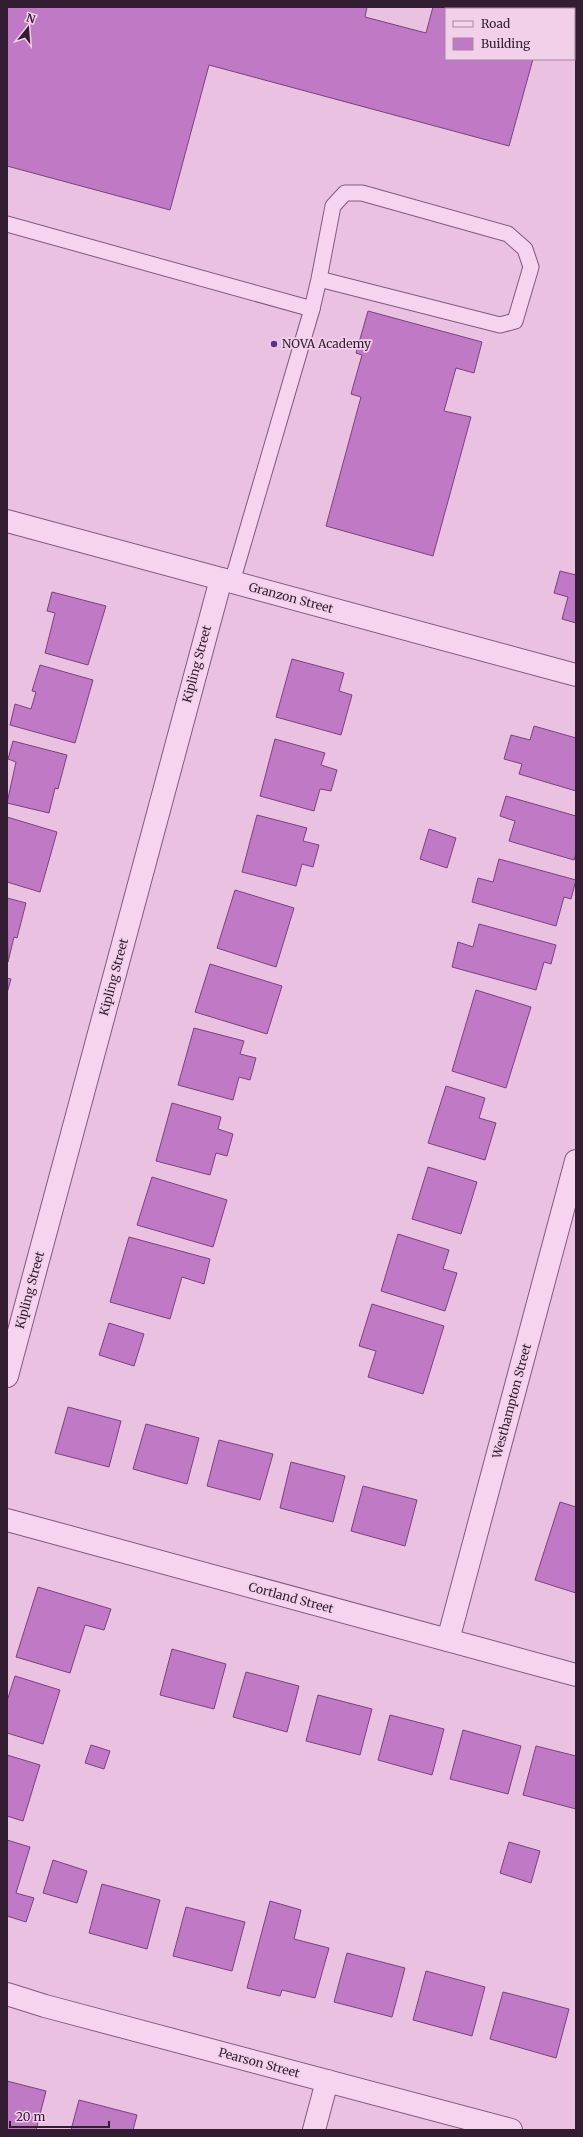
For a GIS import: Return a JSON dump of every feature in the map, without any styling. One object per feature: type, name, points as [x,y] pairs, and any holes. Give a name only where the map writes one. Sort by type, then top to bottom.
[{"type":"street","name":"Granzon Street","points":[[7,520],[576,675]]},
{"type":"street","name":"Kipling Street","points":[[7,1376],[226,580]]},
{"type":"street","name":"Westhampton Street","points":[[448,1640],[576,1161]]},
{"type":"street","name":"Cortland Street","points":[[7,1520],[576,1675]]},
{"type":"street","name":"Pearson Street","points":[[7,1994],[45,2006],[511,2130]]},
{"type":"street","points":[[314,2130],[326,2081]]},
{"type":"lane","points":[[226,580],[312,309],[333,206],[345,193],[362,193],[508,234],[525,250],[531,267],[515,320],[500,325],[319,279]]},
{"type":"lane","points":[[7,224],[312,309]]},
{"type":"building","points":[[7,7],[367,7],[365,17],[426,33],[433,7],[547,7],[445,8],[445,60],[533,60],[509,146],[209,65],[170,210],[7,166]]},
{"type":"building","points":[[368,311],[482,342],[474,373],[456,368],[444,411],[471,417],[433,556],[326,526],[361,397],[351,394],[362,355],[356,353]]},
{"type":"building","points":[[560,571],[576,575],[576,623],[562,619],[568,597],[554,593]]},
{"type":"building","points":[[52,592],[106,606],[88,665],[45,653],[55,613],[47,611]]},
{"type":"building","points":[[292,659],[344,673],[339,691],[352,695],[341,735],[276,717]]},
{"type":"building","points":[[40,665],[93,680],[75,743],[10,725],[15,704],[31,709],[36,692],[32,691]]},
{"type":"building","points":[[534,726],[576,738],[576,791],[519,774],[522,764],[504,759],[511,735],[530,740]]},
{"type":"building","points":[[275,739],[325,753],[321,765],[337,770],[331,791],[320,789],[314,811],[260,796]]},
{"type":"building","points":[[13,741],[67,755],[58,789],[55,788],[49,813],[7,803],[16,762],[8,759]]},
{"type":"building","points":[[506,796],[576,816],[576,853],[574,860],[509,841],[515,821],[500,816]]},
{"type":"building","points":[[257,815],[307,828],[303,841],[319,845],[313,867],[302,864],[296,886],[242,872]]},
{"type":"building","points":[[7,817],[57,832],[40,892],[7,882]]},
{"type":"building","points":[[429,829],[456,838],[447,868],[420,859]]},
{"type":"building","points":[[499,859],[576,880],[571,899],[564,897],[556,926],[472,902],[478,878],[493,882]]},
{"type":"building","points":[[235,890],[294,908],[276,967],[217,948]]},
{"type":"building","points":[[7,898],[26,903],[17,938],[14,937],[8,962]]},
{"type":"building","points":[[479,924],[556,945],[551,964],[544,962],[536,990],[452,967],[458,942],[473,947]]},
{"type":"building","points":[[210,964],[282,986],[267,1034],[195,1012]]},
{"type":"building","points":[[7,978],[11,979],[7,993]]},
{"type":"building","points":[[476,990],[531,1007],[506,1088],[452,1071]]},
{"type":"building","points":[[194,1028],[244,1041],[240,1054],[256,1058],[250,1080],[239,1077],[233,1100],[178,1085]]},
{"type":"building","points":[[446,1086],[485,1098],[479,1118],[496,1123],[485,1160],[428,1143]]},
{"type":"building","points":[[172,1103],[221,1117],[218,1129],[233,1134],[227,1156],[216,1153],[210,1175],[156,1161]]},
{"type":"building","points":[[428,1167],[477,1182],[461,1234],[412,1219]]},
{"type":"building","points":[[152,1177],[227,1200],[213,1247],[137,1225]]},
{"type":"building","points":[[398,1234],[449,1250],[443,1269],[457,1273],[445,1311],[381,1291]]},
{"type":"building","points":[[129,1237],[210,1259],[204,1284],[182,1277],[170,1319],[110,1302]]},
{"type":"building","points":[[372,1304],[444,1326],[423,1394],[368,1377],[376,1351],[359,1346]]},
{"type":"building","points":[[109,1323],[144,1334],[134,1366],[99,1355]]},
{"type":"building","points":[[68,1407],[121,1421],[109,1467],[55,1453]]},
{"type":"building","points":[[146,1424],[199,1438],[187,1484],[133,1469]]},
{"type":"building","points":[[219,1440],[273,1454],[260,1500],[207,1486]]},
{"type":"building","points":[[291,1462],[345,1476],[333,1522],[280,1508]]},
{"type":"building","points":[[363,1486],[417,1500],[405,1546],[351,1531]]},
{"type":"building","points":[[560,1502],[576,1507],[576,1593],[535,1580]]},
{"type":"building","points":[[38,1587],[111,1609],[104,1630],[85,1625],[70,1673],[16,1657]]},
{"type":"building","points":[[172,1649],[226,1664],[214,1709],[160,1695]]},
{"type":"building","points":[[246,1672],[299,1686],[287,1732],[233,1717]]},
{"type":"building","points":[[15,1676],[60,1690],[43,1744],[7,1733],[7,1701]]},
{"type":"building","points":[[318,1695],[372,1709],[360,1755],[306,1741]]},
{"type":"building","points":[[390,1715],[444,1729],[432,1775],[378,1760]]},
{"type":"building","points":[[463,1730],[521,1746],[508,1794],[450,1779]]},
{"type":"building","points":[[91,1745],[110,1751],[104,1769],[85,1763]]},
{"type":"building","points":[[536,1746],[576,1756],[576,1809],[523,1795]]},
{"type":"building","points":[[7,1755],[40,1765],[23,1821],[7,1816]]},
{"type":"building","points":[[7,1840],[30,1847],[16,1893],[34,1898],[26,1922],[7,1916]]},
{"type":"building","points":[[509,1842],[540,1851],[531,1883],[500,1873]]},
{"type":"building","points":[[53,1860],[87,1871],[77,1903],[43,1893]]},
{"type":"building","points":[[102,1884],[160,1900],[147,1949],[89,1933]]},
{"type":"building","points":[[270,1901],[301,1910],[294,1939],[329,1948],[315,1998],[282,1990],[280,1996],[247,1988]]},
{"type":"building","points":[[186,1907],[245,1922],[232,1971],[173,1956]]},
{"type":"building","points":[[347,1953],[405,1968],[392,2017],[334,2002]]},
{"type":"building","points":[[426,1971],[485,1987],[472,2036],[413,2020]]},
{"type":"building","points":[[503,1992],[569,2009],[556,2058],[490,2039]]},
{"type":"building","points":[[7,2081],[46,2091],[36,2130],[7,2130]]},
{"type":"building","points":[[79,2100],[137,2115],[133,2130],[71,2130]]},
{"type":"place","name":"NOVA Academy","points":[[274,344]]}]
